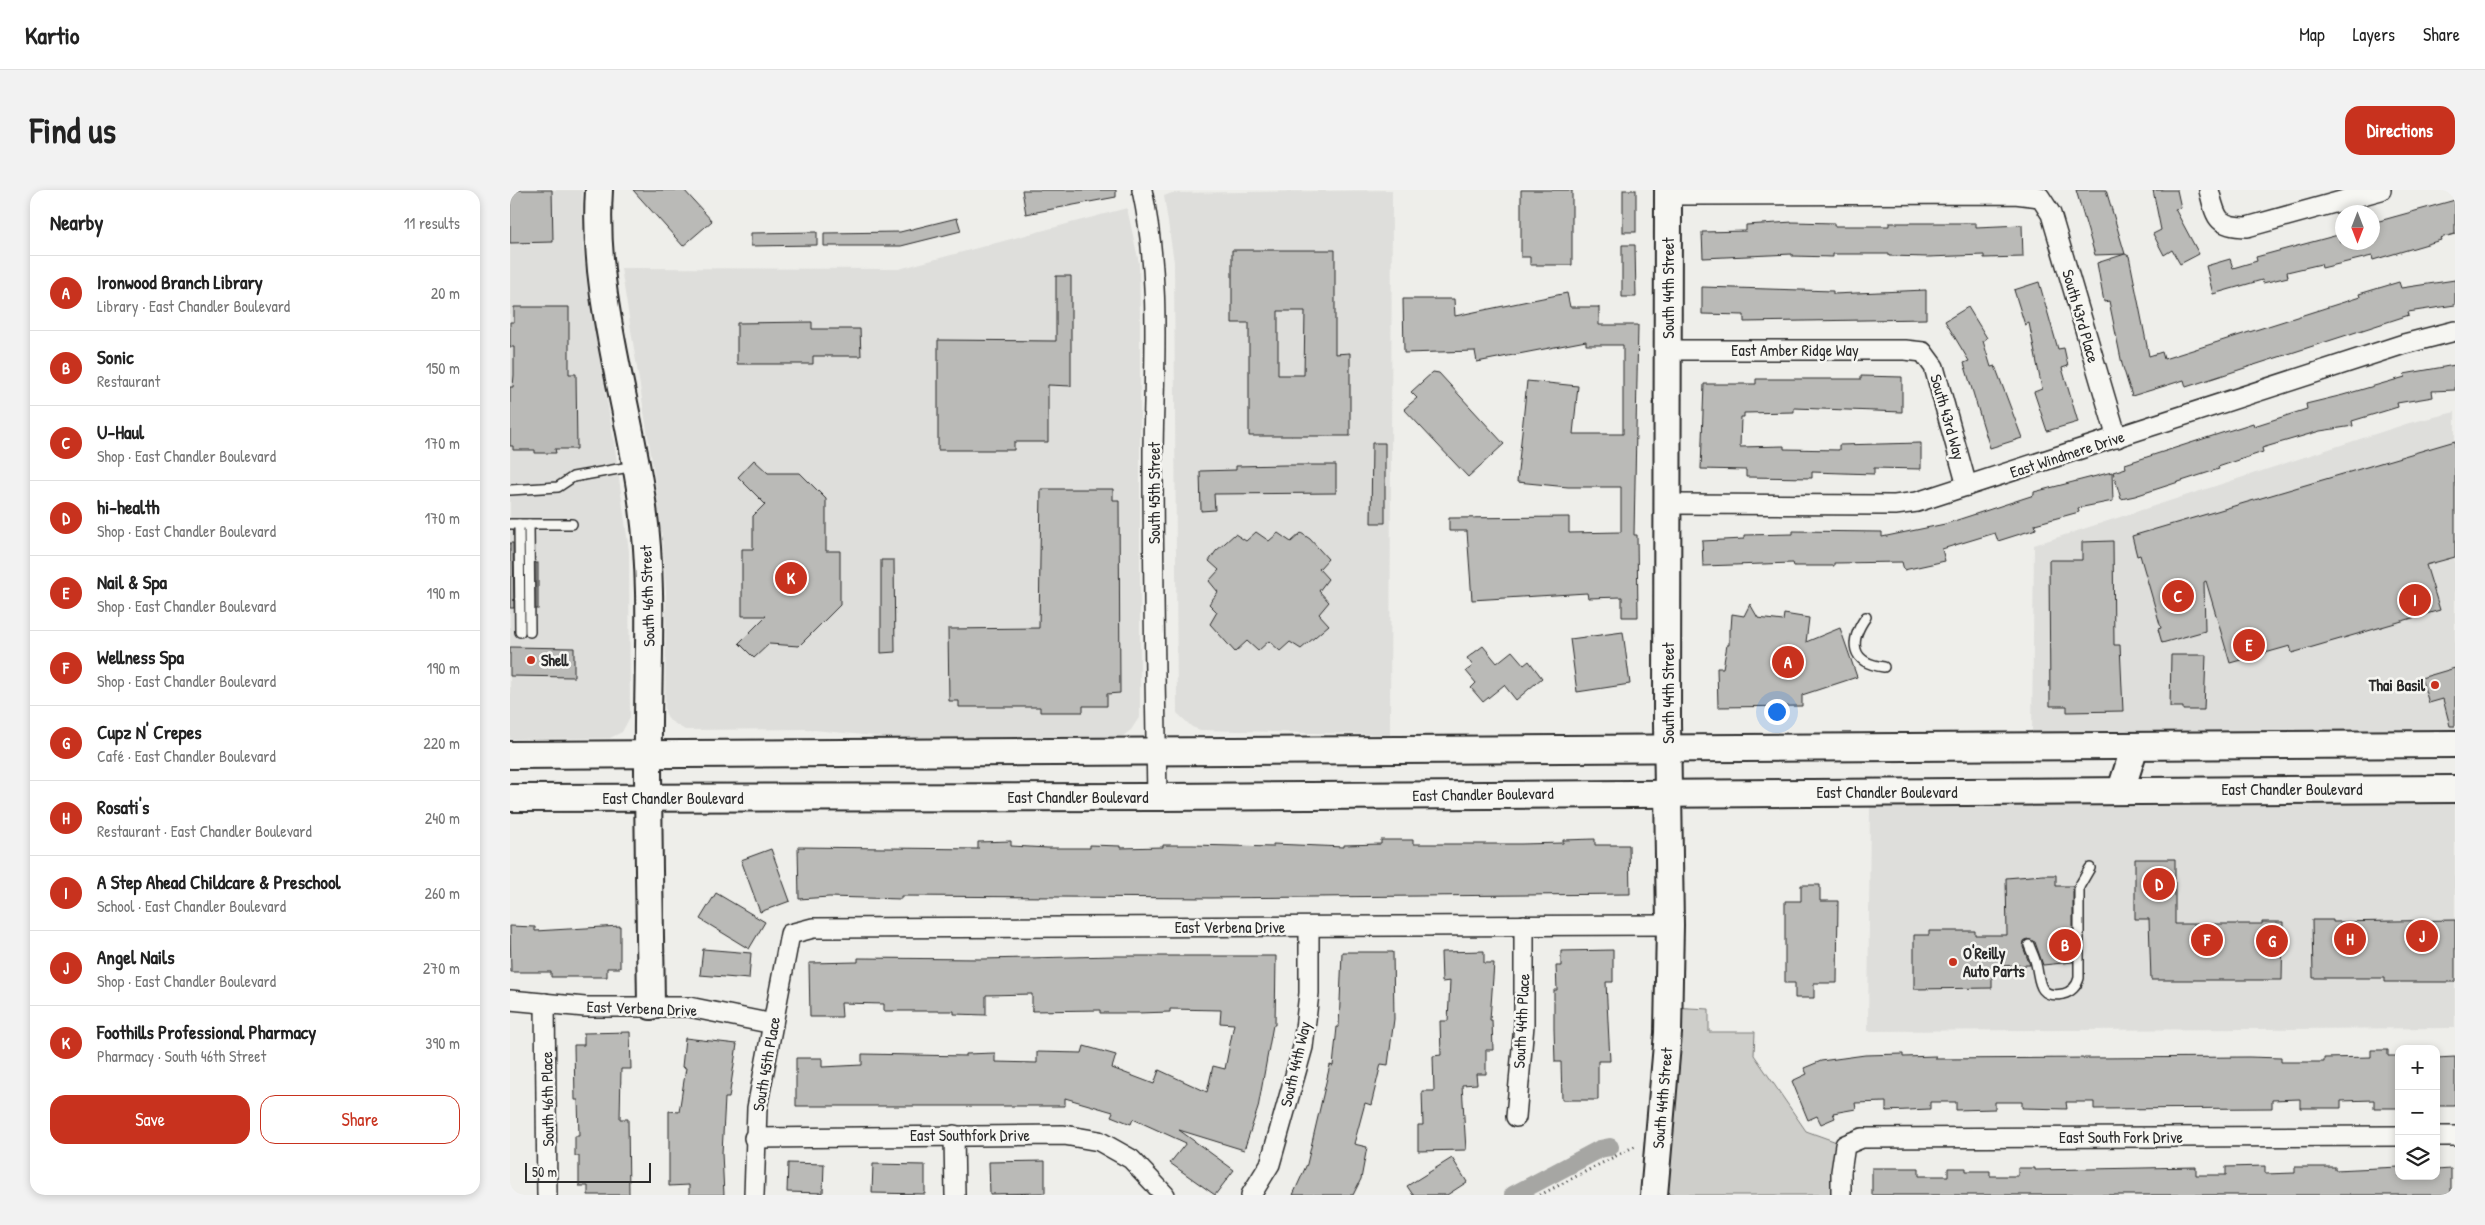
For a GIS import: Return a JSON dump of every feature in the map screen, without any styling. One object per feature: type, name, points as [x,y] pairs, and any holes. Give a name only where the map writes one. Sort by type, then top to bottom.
[{"type":"main road","name":"South 46th Street","points":[[599,190],[600,274],[608,328],[643,507],[650,600],[648,754],[651,1006]]},
{"type":"main road","name":"South 44th Street","points":[[1654,1195],[1668,1034],[1670,925],[1668,793],[1668,193]]},
{"type":"main road","points":[[510,755],[2455,744]]},
{"type":"main road","points":[[2121,790],[2136,746]]},
{"type":"main road","name":"East Chandler Boulevard","points":[[510,798],[1157,797],[2455,789]]},
{"type":"main road","points":[[1659,1145],[1666,1195]]},
{"type":"street","name":"South 45th Street","points":[[1142,190],[1148,217],[1155,286],[1153,472],[1157,797]]},
{"type":"street","points":[[2209,190],[2215,216],[2229,227],[2247,227],[2381,190]]},
{"type":"street","name":"South 43rd Place","points":[[1668,193],[2014,194],[2040,196],[2052,214],[2117,438]]},
{"type":"street","name":"East Windmere Drive","points":[[1668,504],[1895,505],[1917,502],[2404,344],[2455,331]]},
{"type":"street","name":"East Amber Ridge Way","points":[[1668,350],[1905,350],[1923,352]]},
{"type":"street","name":"South 43rd Way","points":[[1923,352],[1934,367],[1967,486]]},
{"type":"street","name":"South 44th Place","points":[[1516,1117],[1524,1025],[1524,925]]},
{"type":"street","name":"East Verbena Drive","points":[[790,934],[813,928],[1670,925]]},
{"type":"street","name":"South 44th Way","points":[[1251,1195],[1270,1164],[1303,1047],[1309,993],[1309,927]]},
{"type":"street","name":"South 45th Place","points":[[754,1195],[754,1138],[757,1108],[790,934]]},
{"type":"street","name":"East Verbena Drive","points":[[510,1000],[586,1006],[689,1007],[773,1024]]},
{"type":"street","name":"South 46th Place","points":[[546,1003],[546,1195]]},
{"type":"street","points":[[954,1135],[955,1195]]},
{"type":"street","name":"East Southfork Drive","points":[[754,1138],[1064,1135],[1100,1141],[1130,1159],[1164,1195]]},
{"type":"street","name":"East South Fork Drive","points":[[1841,1195],[1841,1172],[1845,1145],[1862,1138],[2395,1136]]},
{"type":"street","points":[[2440,1136],[2455,1136]]},
{"type":"lane","points":[[510,490],[558,488],[573,477],[636,466]]},
{"type":"lane","points":[[520,632],[514,524],[572,524]]},
{"type":"lane","points":[[529,524],[530,632]]},
{"type":"lane","points":[[1866,617],[1856,632],[1854,643],[1858,654],[1864,661],[1873,666],[1884,667]]},
{"type":"lane","points":[[2029,946],[2037,965],[2037,979],[2041,987],[2047,992],[2059,994],[2074,988],[2079,978],[2078,887],[2090,868]]},
{"type":"path","points":[[1540,1195],[1659,1145]]},
{"type":"shaded area","points":[[510,190],[582,190],[583,249],[590,303],[614,441],[629,551],[630,717],[622,732],[610,738],[510,739]]},
{"type":"shaded area","points":[[1392,190],[1390,735],[1200,730],[1192,727],[1177,713],[1174,262],[1164,196],[1172,193]]},
{"type":"shaded area","points":[[1127,208],[1139,263],[1140,313],[1140,716],[1131,730],[1123,736],[1113,737],[893,738],[805,729],[685,730],[669,720],[665,712],[666,593],[663,547],[655,480],[621,268],[899,269]]},
{"type":"shaded area","points":[[2455,412],[2455,731],[2032,733],[2034,545],[2409,423]]},
{"type":"shaded area","points":[[2455,802],[2455,1028],[1868,1031],[1870,805]]},
{"type":"shaded area","points":[[1669,1007],[1709,1009],[1709,1032],[1755,1032],[1754,1055],[1806,1131],[1845,1145],[1841,1195],[1654,1195]]},
{"type":"building","points":[[510,190],[552,190],[553,242],[510,243]]},
{"type":"building","points":[[633,190],[684,190],[712,221],[683,246]]},
{"type":"building","points":[[1022,190],[1116,190],[1116,197],[1026,214]]},
{"type":"building","points":[[1521,190],[1572,190],[1572,265],[1530,265],[1530,257],[1521,257]]},
{"type":"building","points":[[1623,190],[1636,190],[1636,232],[1623,232]]},
{"type":"building","points":[[2076,190],[2106,190],[2125,254],[2095,255]]},
{"type":"building","points":[[2153,190],[2177,190],[2181,208],[2175,209],[2199,254],[2180,264],[2172,250],[2164,255],[2153,234],[2161,230]]},
{"type":"building","points":[[2455,200],[2455,234],[2440,238],[2441,240],[2373,260],[2372,256],[2322,268],[2321,264],[2287,272],[2288,277],[2263,283],[2262,280],[2213,294],[2206,266],[2230,259],[2233,268],[2257,261],[2256,257],[2335,236],[2335,250],[2380,250],[2380,221]]},
{"type":"building","points":[[957,218],[961,231],[901,246],[824,246],[824,233],[900,232]]},
{"type":"building","points":[[1793,222],[1834,223],[1834,226],[1889,226],[1889,223],[1976,223],[1976,227],[2022,225],[2023,257],[1984,258],[1984,255],[1928,257],[1889,256],[1889,254],[1833,254],[1833,257],[1792,256],[1792,254],[1703,258],[1702,232],[1746,231],[1746,225]]},
{"type":"building","points":[[817,232],[817,245],[751,246],[751,233]]},
{"type":"building","points":[[1622,245],[1635,245],[1636,297],[1622,297]]},
{"type":"building","points":[[1232,250],[1335,250],[1335,354],[1350,353],[1350,436],[1249,436],[1249,323],[1232,323]],"holes":[[[1278,311],[1305,311],[1304,375],[1278,375]]]},
{"type":"building","points":[[2125,254],[2129,256],[2149,356],[2162,352],[2164,359],[2360,297],[2359,294],[2399,282],[2401,288],[2455,280],[2455,305],[2408,312],[2409,315],[2186,387],[2184,380],[2132,396],[2122,364],[2109,301],[2104,302],[2097,263]]},
{"type":"building","points":[[1056,276],[1071,276],[1071,386],[1048,385],[1048,442],[1014,442],[1014,450],[938,450],[938,340],[1056,341]]},
{"type":"building","points":[[2039,282],[2058,349],[2064,348],[2068,366],[2062,368],[2078,422],[2047,431],[2034,392],[2042,389],[2029,323],[2025,325],[2014,290]]},
{"type":"building","points":[[1702,287],[1833,291],[1833,294],[1926,290],[1926,319],[1744,322],[1744,315],[1702,314]]},
{"type":"building","points":[[1567,293],[1570,307],[1599,307],[1599,325],[1638,325],[1634,535],[1637,535],[1638,617],[1622,617],[1622,597],[1588,598],[1587,593],[1472,600],[1467,531],[1449,531],[1449,518],[1569,517],[1569,533],[1621,532],[1621,487],[1568,487],[1517,482],[1527,381],[1578,386],[1573,434],[1623,434],[1623,345],[1586,345],[1586,341],[1477,362],[1475,351],[1404,353],[1403,299],[1454,299],[1455,316]]},
{"type":"building","points":[[514,307],[569,307],[569,374],[576,374],[577,449],[555,449],[556,453],[535,453],[535,450],[513,450],[513,446],[510,446],[510,387],[513,387],[514,347],[510,347],[510,322],[514,322]]},
{"type":"building","points":[[1968,307],[1987,338],[1983,341],[1991,367],[1995,366],[2022,438],[1990,448],[1964,363],[1969,361],[1945,321]]},
{"type":"building","points":[[812,322],[812,329],[860,329],[861,356],[813,356],[813,364],[737,364],[737,323]]},
{"type":"building","points":[[2455,365],[2455,390],[2432,391],[2433,397],[2397,403],[2398,407],[2352,421],[2353,426],[2320,431],[2262,448],[2263,452],[2218,467],[2219,469],[2121,499],[2113,472],[2126,468],[2125,464],[2253,423],[2254,426],[2307,409],[2306,404],[2405,377],[2404,374]]},
{"type":"building","points":[[1433,372],[1439,373],[1504,444],[1468,477],[1404,409],[1417,398],[1411,392]]},
{"type":"building","points":[[1861,376],[1902,377],[1902,412],[1794,408],[1794,412],[1744,413],[1744,417],[1741,417],[1740,447],[1784,446],[1784,449],[1839,450],[1839,445],[1921,443],[1921,469],[1874,468],[1874,474],[1812,472],[1812,478],[1746,477],[1746,470],[1701,469],[1704,384],[1756,384],[1756,379],[1861,379]]},
{"type":"building","points":[[2455,441],[2455,557],[2426,565],[2440,610],[2292,653],[2290,646],[2230,663],[2206,581],[2204,582],[2205,631],[2162,643],[2158,629],[2161,628],[2140,555],[2137,556],[2132,536]]},
{"type":"building","points":[[1372,443],[1385,443],[1385,523],[1371,523]]},
{"type":"building","points":[[754,460],[768,473],[800,473],[826,499],[826,551],[840,551],[840,605],[799,646],[769,644],[754,658],[739,643],[766,616],[742,616],[742,549],[753,549],[753,516],[765,504],[738,477]]},
{"type":"building","points":[[1336,465],[1336,493],[1214,494],[1215,510],[1201,511],[1200,471],[1236,470],[1236,466]]},
{"type":"building","points":[[2112,472],[2113,501],[2078,508],[2079,512],[2035,524],[2036,529],[1998,541],[1995,533],[1942,549],[1945,561],[1904,570],[1902,562],[1834,563],[1834,566],[1794,566],[1793,563],[1703,566],[1702,541],[1744,539],[1744,535],[1793,534],[1793,531],[1882,532],[1882,537],[1945,524],[2034,495],[2034,492]]},
{"type":"building","points":[[1041,489],[1113,489],[1113,500],[1119,500],[1120,693],[1107,694],[1107,706],[1083,706],[1083,712],[1040,712],[1040,707],[959,707],[959,701],[949,701],[948,629],[1039,628]]},
{"type":"building","points":[[1256,532],[1269,541],[1278,533],[1291,542],[1301,533],[1310,539],[1328,559],[1319,569],[1328,579],[1319,591],[1329,602],[1319,614],[1329,625],[1301,649],[1290,642],[1280,651],[1269,641],[1258,651],[1247,641],[1235,652],[1210,624],[1217,612],[1209,604],[1218,592],[1209,581],[1219,570],[1209,561],[1216,551],[1235,534],[1246,541]]},
{"type":"building","points":[[2113,541],[2114,645],[2120,645],[2123,711],[2067,712],[2067,706],[2050,706],[2049,560],[2082,560],[2082,542]]},
{"type":"building","points":[[510,543],[513,543],[514,608],[510,608]]},
{"type":"building","points":[[881,560],[894,560],[895,652],[881,653]]},
{"type":"building","points":[[536,563],[538,563],[538,609],[536,609]]},
{"type":"building","points":[[1750,604],[1758,618],[1783,621],[1784,614],[1809,618],[1806,642],[1840,628],[1857,677],[1802,695],[1802,706],[1718,707],[1717,668],[1723,668],[1727,645],[1729,645],[1729,629],[1731,629],[1732,614],[1744,616]]},
{"type":"building","points":[[1623,632],[1630,684],[1577,692],[1570,639]]},
{"type":"building","points":[[1483,646],[1497,663],[1512,651],[1524,665],[1529,661],[1542,678],[1516,700],[1504,685],[1483,702],[1471,688],[1476,683],[1466,671],[1473,666],[1467,658]]},
{"type":"building","points":[[510,647],[574,648],[574,677],[510,676]]},
{"type":"building","points":[[2171,655],[2206,655],[2204,710],[2183,710],[2183,707],[2170,707]]},
{"type":"building","points":[[2455,668],[2455,726],[2450,726],[2443,699],[2429,703],[2421,678]]},
{"type":"building","points":[[1595,839],[1595,845],[1629,845],[1630,894],[1210,898],[901,896],[901,899],[829,897],[799,899],[798,847],[978,849],[978,842],[1011,841],[1011,846],[1048,848],[1090,848],[1090,845],[1120,846],[1120,848],[1163,847],[1163,845],[1273,847],[1273,844],[1344,847],[1344,845],[1381,844],[1381,840],[1413,840],[1413,844],[1521,844],[1563,843],[1563,840]]},
{"type":"building","points":[[771,849],[790,901],[760,912],[741,860]]},
{"type":"building","points":[[2135,859],[2175,859],[2175,924],[2262,924],[2262,922],[2283,922],[2282,980],[2151,980],[2149,919],[2135,919]]},
{"type":"building","points":[[2056,875],[2056,886],[2073,886],[2073,962],[2043,965],[2035,942],[2027,939],[2024,941],[2023,947],[2030,965],[1992,966],[1992,988],[1914,989],[1914,935],[1929,935],[1929,931],[1975,931],[1975,935],[2007,935],[2006,878]]},
{"type":"building","points":[[1801,885],[1820,885],[1820,901],[1838,901],[1837,983],[1814,983],[1814,998],[1795,998],[1795,983],[1785,983],[1785,901],[1801,901]]},
{"type":"building","points":[[716,893],[765,922],[749,949],[700,919]]},
{"type":"building","points":[[2312,920],[2333,920],[2333,922],[2455,920],[2455,982],[2385,982],[2385,978],[2313,978]]},
{"type":"building","points":[[510,926],[535,927],[535,931],[620,926],[620,968],[607,968],[607,977],[551,977],[551,972],[511,972]]},
{"type":"building","points":[[703,949],[751,953],[749,979],[700,975]]},
{"type":"building","points":[[1613,950],[1613,982],[1606,982],[1610,1061],[1598,1061],[1598,1100],[1562,1100],[1561,1062],[1555,1062],[1554,1029],[1554,990],[1557,990],[1556,966],[1561,966],[1561,951]]},
{"type":"building","points":[[1484,951],[1484,963],[1494,963],[1490,1020],[1492,1020],[1493,1050],[1486,1050],[1486,1074],[1476,1074],[1477,1084],[1462,1085],[1466,1150],[1418,1151],[1418,1125],[1423,1125],[1422,1091],[1434,1091],[1433,1056],[1441,1055],[1440,1021],[1448,1021],[1450,981],[1442,982],[1441,952]]},
{"type":"building","points":[[1342,952],[1393,952],[1394,1019],[1388,1065],[1381,1064],[1371,1105],[1365,1103],[1354,1144],[1367,1147],[1361,1179],[1353,1195],[1293,1195],[1307,1164],[1330,1065],[1333,1066],[1337,1027],[1339,1027]]},
{"type":"building","points":[[1115,956],[1276,956],[1275,1025],[1273,1025],[1258,1108],[1244,1150],[1179,1130],[1234,1170],[1215,1195],[1170,1163],[1186,1143],[1133,1119],[1131,1124],[1111,1116],[1113,1112],[1065,1098],[1065,1106],[796,1106],[796,1058],[822,1058],[822,1067],[862,1065],[862,1054],[966,1056],[966,1054],[995,1053],[995,1062],[1037,1063],[1037,1052],[1082,1053],[1084,1046],[1116,1055],[1112,1068],[1154,1084],[1159,1070],[1207,1092],[1213,1066],[1225,1069],[1234,1024],[1220,1023],[1221,1010],[1170,1009],[1170,1012],[1138,1013],[1100,1013],[1100,1010],[1032,1011],[1032,994],[986,995],[986,1015],[954,1014],[954,1011],[884,1011],[884,1004],[841,1003],[842,1017],[810,1017],[809,963],[858,962],[858,958],[983,959]]},
{"type":"building","points":[[630,1032],[631,1069],[621,1069],[620,1119],[628,1119],[629,1195],[588,1195],[588,1186],[579,1186],[579,1156],[575,1156],[575,1136],[579,1136],[578,1100],[575,1100],[574,1045],[584,1045],[584,1033]]},
{"type":"building","points":[[685,1038],[737,1044],[729,1098],[725,1098],[722,1153],[724,1195],[689,1195],[689,1185],[669,1186],[669,1111],[679,1112],[686,1068],[682,1067]]},
{"type":"building","points":[[2371,1050],[2388,1050],[2388,1056],[2395,1056],[2395,1108],[2374,1108],[2374,1100],[2341,1101],[2341,1108],[2300,1108],[2300,1099],[2272,1100],[2272,1108],[2094,1109],[2094,1102],[2066,1102],[2067,1109],[2022,1108],[2022,1102],[1995,1102],[1995,1109],[1956,1110],[1956,1102],[1930,1102],[1930,1109],[1886,1111],[1886,1102],[1855,1103],[1856,1109],[1833,1113],[1835,1118],[1821,1124],[1817,1116],[1808,1120],[1792,1081],[1807,1074],[1804,1068],[1821,1061],[1865,1055],[1903,1054],[1903,1057],[1936,1056],[1936,1059],[2249,1057],[2281,1058],[2281,1062],[2324,1062],[2324,1058],[2371,1057]]},
{"type":"building","points":[[2455,1057],[2455,1106],[2440,1106],[2440,1058]]},
{"type":"building","points":[[1452,1158],[1467,1182],[1447,1195],[1413,1195],[1407,1186]]},
{"type":"building","points":[[1045,1161],[1045,1193],[990,1194],[989,1162]]},
{"type":"building","points":[[788,1163],[824,1164],[823,1193],[787,1192]]},
{"type":"building","points":[[873,1164],[925,1165],[925,1194],[872,1193]]},
{"type":"building","points":[[2265,1166],[2265,1174],[2295,1173],[2295,1167],[2335,1167],[2335,1170],[2395,1167],[2395,1180],[2440,1180],[2440,1170],[2451,1169],[2451,1195],[1872,1195],[1872,1168],[1919,1168],[1919,1176],[1948,1176],[1948,1168],[1966,1168],[1966,1171],[1990,1171],[1990,1176],[2018,1176],[2018,1168],[2035,1168],[2035,1170],[2196,1167],[2196,1175],[2226,1175],[2226,1167]]},
{"type":"waterway","points":[[1513,1195],[1600,1149],[1610,1147]]},
{"type":"place","name":"Foothills Professional Pharmacy","points":[[791,578]]},
{"type":"place","name":"U-Haul","points":[[2178,596]]},
{"type":"place","name":"A Step Ahead Childcare & Preschool","points":[[2415,600]]},
{"type":"place","name":"Nail & Spa","points":[[2249,645]]},
{"type":"place","name":"Shell","points":[[531,660]]},
{"type":"place","name":"Ironwood Branch Library","points":[[1788,662]]},
{"type":"place","name":"Thai Basil","points":[[2435,685]]},
{"type":"place","name":"hi-health","points":[[2159,884]]},
{"type":"place","name":"Angel Nails","points":[[2422,936]]},
{"type":"place","name":"Rosati's","points":[[2350,939]]},
{"type":"place","name":"Wellness Spa","points":[[2207,940]]},
{"type":"place","name":"Cupz N' Crepes","points":[[2272,941]]},
{"type":"place","name":"Sonic","points":[[2065,945]]},
{"type":"place","name":"O'Reilly Auto Parts","points":[[1953,962]]}]
